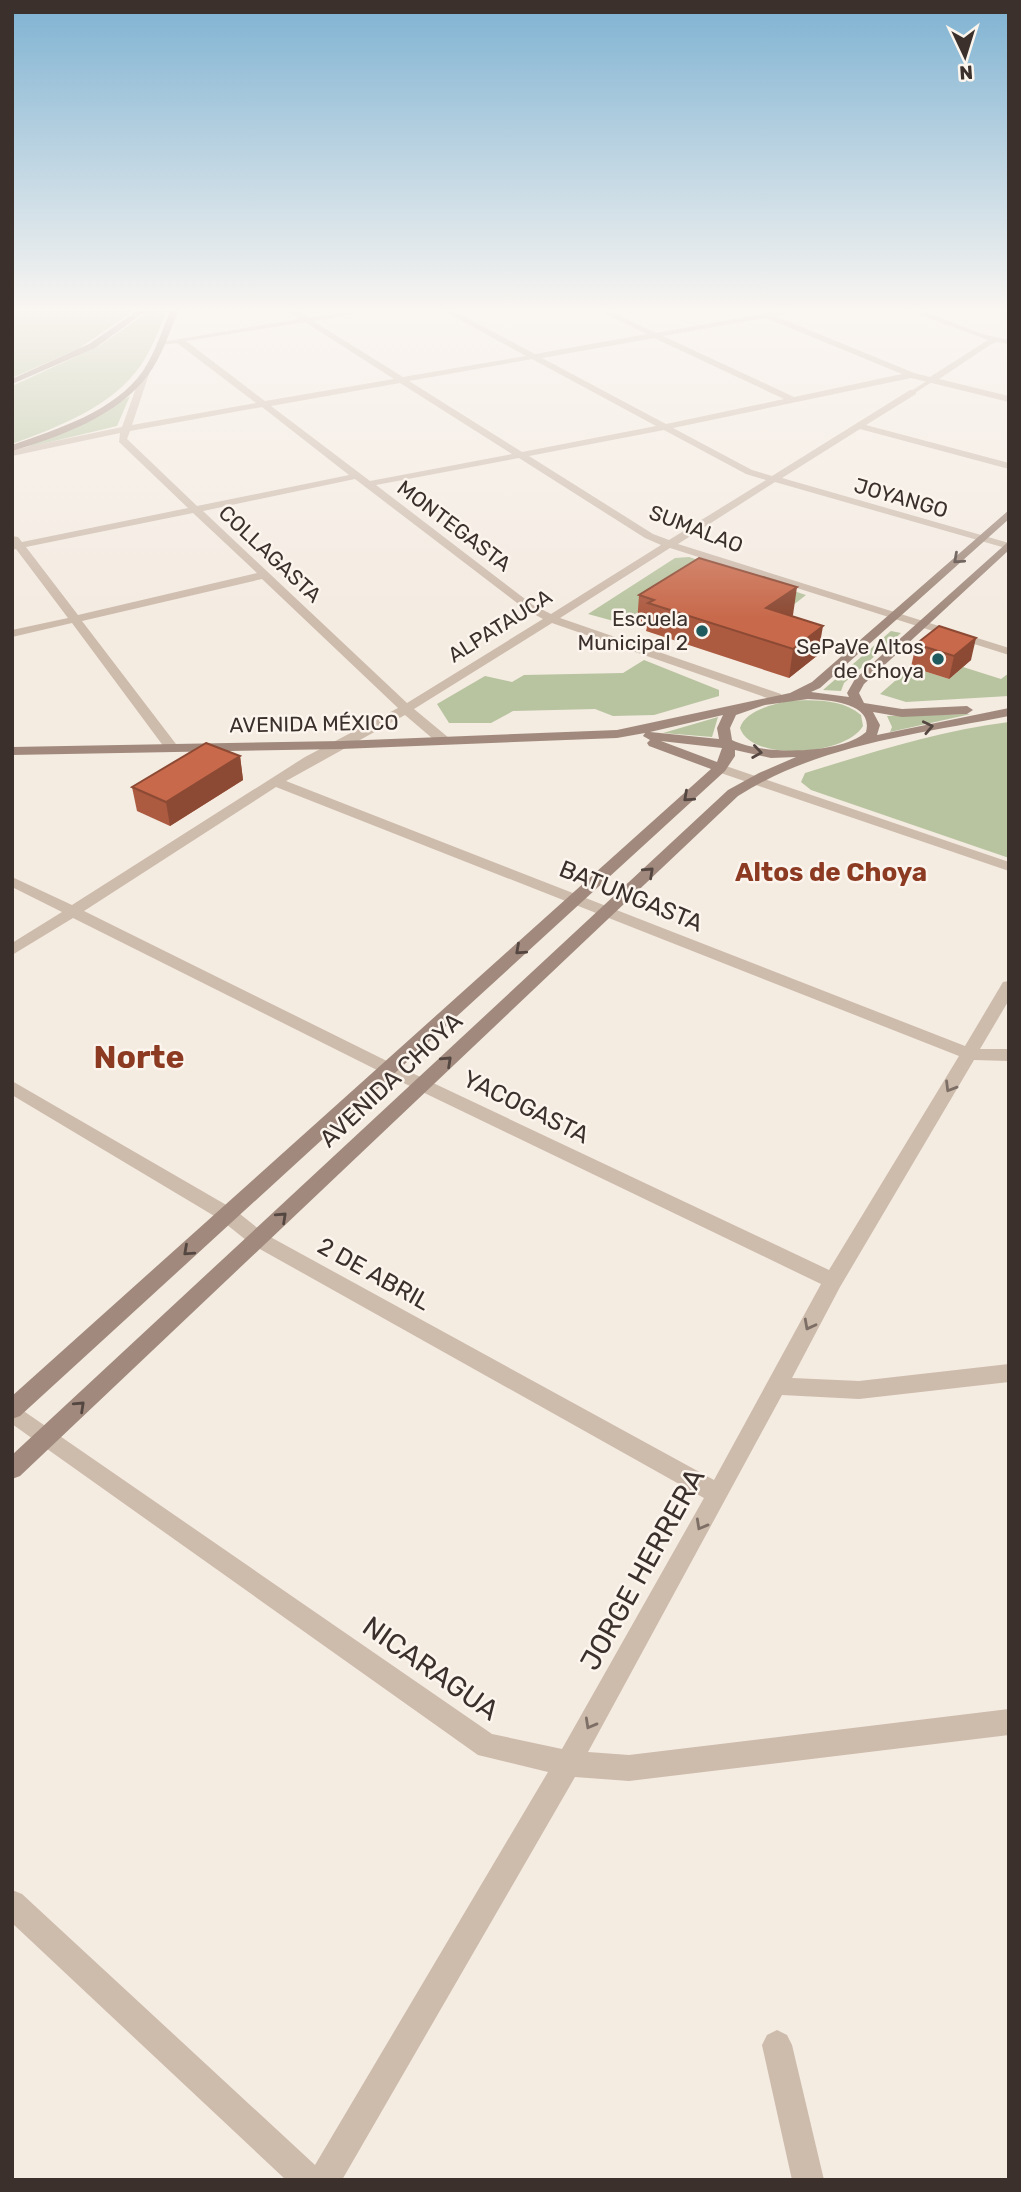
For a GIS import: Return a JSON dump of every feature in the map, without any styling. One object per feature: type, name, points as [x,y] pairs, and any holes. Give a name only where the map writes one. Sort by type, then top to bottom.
[{"type":"main road","points":[[12,451],[92,413]]},
{"type":"main road","points":[[783,697],[816,685],[1009,513]]},
{"type":"main road","points":[[862,742],[871,735],[874,726],[872,717],[853,693],[859,682],[1008,545]]},
{"type":"main road","points":[[783,697],[832,697],[861,706],[902,713],[1009,712]]},
{"type":"main road","name":"AVENIDA MÉXICO","points":[[617,734],[664,726],[783,697]]},
{"type":"main road","name":"AVENIDA CHOYA","points":[[12,1411],[720,768],[728,756],[723,734],[726,720],[738,708]]},
{"type":"main road","points":[[821,753],[1009,712]]},
{"type":"main road","name":"AVENIDA MÉXICO","points":[[12,751],[341,745],[617,734],[727,745],[771,754],[821,753]]},
{"type":"main road","points":[[634,735],[720,768]]},
{"type":"main road","name":"AVENIDA CHOYA","points":[[12,1469],[733,793],[754,779],[790,762],[821,753]]},
{"type":"street","points":[[124,429],[130,413]]},
{"type":"street","points":[[12,451],[216,413]]},
{"type":"street","name":"MONTEGASTA","points":[[275,413],[529,607],[552,619],[783,697]]},
{"type":"street","name":"SUMALAO","points":[[454,413],[649,536],[1009,652]]},
{"type":"street","name":"JOYANGO","points":[[639,413],[749,472],[1008,545]]},
{"type":"street","points":[[368,484],[730,413]]},
{"type":"street","name":"ALPATAUCA","points":[[12,950],[310,760],[406,709],[879,413]]},
{"type":"street","points":[[858,426],[1009,466]]},
{"type":"street","name":"COLLAGASTA","points":[[124,429],[122,440],[406,709],[444,741]]},
{"type":"street","points":[[172,748],[76,619],[14,543],[357,476]]},
{"type":"street","points":[[12,634],[264,575]]},
{"type":"street","points":[[720,768],[1009,867]]},
{"type":"street","name":"BATUNGASTA","points":[[275,782],[970,1054]]},
{"type":"street","name":"YACOGASTA","points":[[12,881],[388,1069],[833,1281]]},
{"type":"street","name":"JORGE HERRERA","points":[[324,2180],[568,1763],[833,1281],[1009,986]]},
{"type":"street","points":[[970,1054],[1009,1055]]},
{"type":"street","name":"2 DE ABRIL","points":[[12,1087],[228,1215],[258,1239],[718,1494]]},
{"type":"street","points":[[776,1386],[859,1390],[1009,1373]]},
{"type":"street","name":"NICARAGUA","points":[[12,1411],[487,1746],[568,1763],[629,1768],[1009,1722]]},
{"type":"street","points":[[12,1904],[309,2180]]},
{"type":"street","points":[[777,2045],[808,2180]]},
{"type":"green space","points":[[12,413],[84,413],[47,430],[12,444]]},
{"type":"green space","points":[[101,413],[123,413],[117,426],[25,448]]},
{"type":"green space","points":[[689,557],[806,595],[787,610],[690,579],[621,623],[588,614],[675,558]]},
{"type":"green space","points":[[891,631],[901,633],[844,683],[841,691],[823,690]]},
{"type":"green space","points":[[644,660],[719,690],[719,696],[654,715],[613,716],[595,709],[513,711],[491,723],[449,723],[437,704],[485,676],[512,682],[524,675],[623,673]]},
{"type":"green space","points":[[911,667],[949,679],[963,667],[1001,679],[1009,673],[1009,696],[906,702],[880,694]]},
{"type":"green space","points":[[787,701],[835,703],[861,715],[863,726],[854,736],[820,749],[780,750],[762,747],[748,739],[740,728],[747,717]]},
{"type":"green space","points":[[971,714],[890,732],[892,727],[887,716]]},
{"type":"green space","points":[[718,717],[712,737],[663,733]]},
{"type":"green space","points":[[1009,722],[1009,858],[811,790],[801,782],[805,773],[881,750],[957,731]]},
{"type":"building","points":[[699,558],[797,587],[766,608],[823,626],[793,649],[648,603],[654,600],[639,595]]},
{"type":"building","points":[[939,626],[976,638],[954,656],[916,644]]},
{"type":"building","points":[[206,743],[240,756],[166,802],[132,787]]},
{"type":"place","name":"Escuela Municipal 2","points":[[702,631]]},
{"type":"place","name":"SePaVe Altos de Choya","points":[[938,659]]},
{"type":"district","name":"Altos de Choya","points":[[831,872]]},
{"type":"district","name":"Norte","points":[[139,1057]]}]
